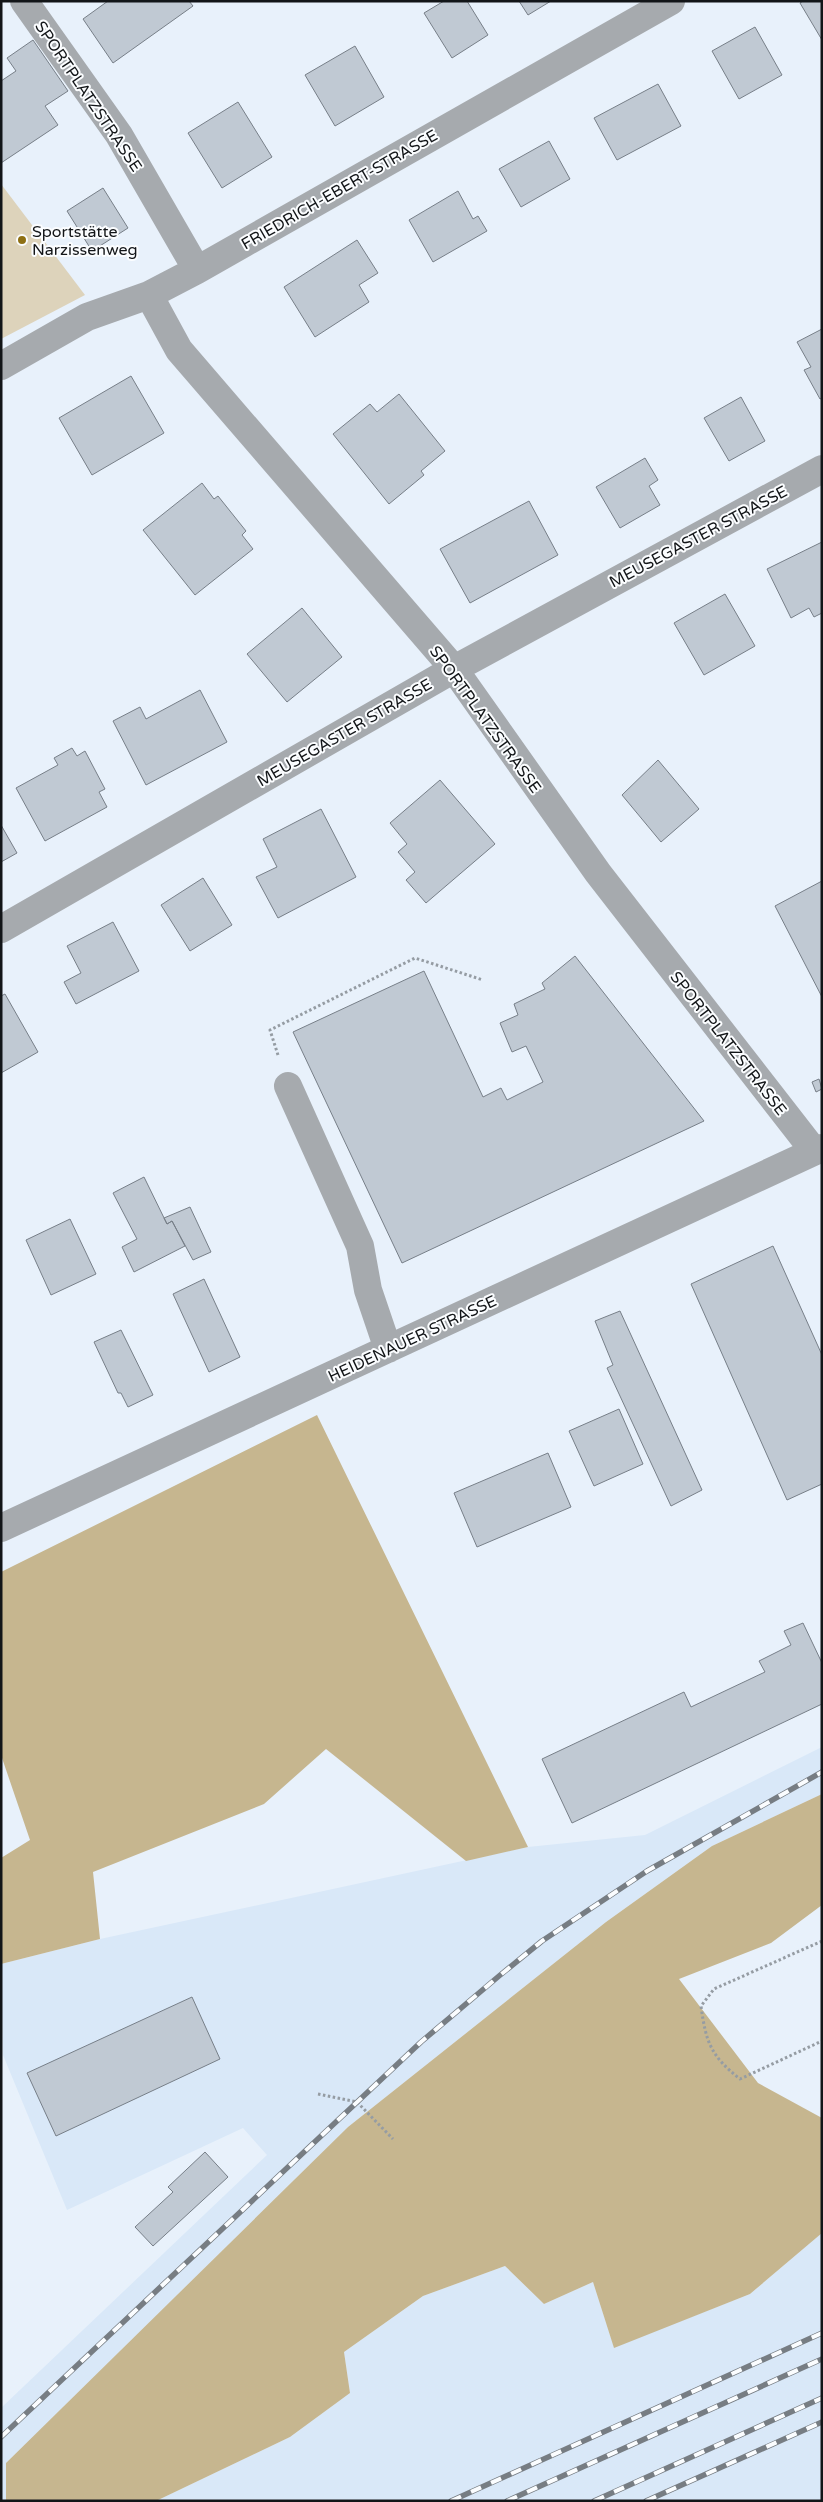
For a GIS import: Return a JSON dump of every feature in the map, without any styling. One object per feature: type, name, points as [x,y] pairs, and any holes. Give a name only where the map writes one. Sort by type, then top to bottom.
[{"type":"street","name":"SPORTPLATZSTRASSE","points":[[24,1],[119,135],[197,270]]},
{"type":"street","name":"FRIEDRICH-EBERT-STRASSE","points":[[1,366],[87,317],[149,295],[197,270],[671,1]]},
{"type":"street","name":"SPORTPLATZSTRASSE","points":[[149,295],[179,350],[454,669],[598,873],[818,1150]]},
{"type":"street","name":"MEUSEGASTER STRASSE","points":[[1,929],[454,669],[822,469]]},
{"type":"street","points":[[288,1086],[360,1246],[368,1290],[388,1349]]},
{"type":"street","name":"HEIDENAUER STRASSE","points":[[1,1528],[818,1150]]},
{"type":"path","points":[[288,1086],[270,1030],[415,958],[483,980]]},
{"type":"path","points":[[822,1941],[714,1989],[701,2006],[705,2036],[720,2063],[740,2079],[822,2041]]},
{"type":"path","points":[[318,2094],[357,2102],[392,2139]]},
{"type":"shaded area","name":"Sportstätte Narzissenweg","points":[[1,184],[85,295],[1,339]]},
{"type":"shaded area","points":[[317,1415],[528,1847],[466,1861],[326,1749],[264,1804],[93,1872],[100,1939],[1,1964],[1,1858],[30,1840],[1,1755],[1,1572]]},
{"type":"shaded area","points":[[822,1747],[822,1794],[712,1846],[606,1922],[348,2127],[6,2463],[6,2501],[1,2501],[1,2408],[267,2155],[243,2128],[67,2210],[3,2055],[1,1964],[100,1939],[528,1847],[645,1835]]},
{"type":"shaded area","points":[[822,1794],[822,1905],[771,1943],[679,1979],[758,2083],[822,2118],[822,2233],[750,2294],[614,2348],[593,2282],[544,2304],[505,2266],[423,2296],[344,2352],[350,2393],[290,2437],[156,2501],[6,2501],[6,2463],[348,2127],[606,1922],[712,1846]]},
{"type":"shaded area","points":[[822,2233],[822,2501],[156,2501],[290,2437],[350,2393],[344,2352],[423,2296],[505,2266],[544,2304],[593,2282],[614,2347],[750,2294]]},
{"type":"building","points":[[108,1],[189,1],[193,6],[113,63],[83,19]]},
{"type":"building","points":[[444,1],[467,1],[488,35],[452,58],[424,13]]},
{"type":"building","points":[[519,1],[551,1],[528,15]]},
{"type":"building","points":[[803,1],[822,1],[822,40],[800,3]]},
{"type":"building","points":[[755,27],[782,75],[739,99],[712,51]]},
{"type":"building","points":[[33,40],[68,91],[45,106],[58,125],[1,163],[1,81],[16,71],[7,58]]},
{"type":"building","points":[[355,46],[384,97],[335,126],[305,75]]},
{"type":"building","points":[[658,84],[681,126],[617,160],[594,118]]},
{"type":"building","points":[[238,102],[272,157],[222,188],[188,133]]},
{"type":"building","points":[[549,141],[570,179],[521,207],[499,169]]},
{"type":"building","points":[[103,188],[128,228],[92,251],[67,211]]},
{"type":"building","points":[[458,191],[473,219],[478,216],[487,231],[433,262],[409,220]]},
{"type":"building","points":[[357,240],[378,273],[359,285],[369,302],[315,337],[284,287]]},
{"type":"building","points":[[822,329],[822,398],[820,399],[804,370],[811,367],[797,342]]},
{"type":"building","points":[[131,376],[164,433],[92,475],[59,418]]},
{"type":"building","points":[[399,394],[445,451],[421,471],[424,475],[389,504],[333,434],[370,404],[377,412]]},
{"type":"building","points":[[741,397],[765,441],[729,461],[704,418]]},
{"type":"building","points":[[645,458],[658,480],[649,486],[660,505],[620,528],[596,487]]},
{"type":"building","points":[[202,483],[214,499],[218,496],[246,531],[242,535],[253,549],[195,595],[143,530]]},
{"type":"building","points":[[529,501],[558,555],[470,603],[440,549]]},
{"type":"building","points":[[822,542],[822,613],[814,617],[809,608],[791,618],[767,569]]},
{"type":"building","points":[[725,594],[755,646],[704,675],[674,623]]},
{"type":"building","points":[[302,608],[342,657],[287,702],[247,654]]},
{"type":"building","points":[[200,690],[227,742],[146,785],[113,721],[140,707],[146,719]]},
{"type":"building","points":[[72,748],[77,756],[85,751],[105,789],[99,792],[107,807],[45,841],[16,788],[58,765],[54,758]]},
{"type":"building","points":[[658,760],[699,809],[661,842],[622,795]]},
{"type":"building","points":[[440,780],[495,844],[426,903],[406,880],[415,872],[398,852],[407,844],[390,823]]},
{"type":"building","points":[[321,809],[356,877],[278,918],[256,877],[277,867],[263,839]]},
{"type":"building","points":[[1,825],[17,853],[1,862]]},
{"type":"building","points":[[203,878],[232,925],[190,951],[161,905]]},
{"type":"building","points":[[822,881],[822,997],[775,906]]},
{"type":"building","points":[[113,922],[139,971],[76,1004],[64,982],[81,973],[67,946]]},
{"type":"building","points":[[575,956],[704,1121],[402,1263],[293,1032],[424,971],[483,1097],[501,1088],[507,1100],[543,1082],[526,1046],[512,1052],[500,1023],[518,1015],[514,1004],[545,989],[542,983]]},
{"type":"building","points":[[5,994],[38,1052],[1,1073],[1,996]]},
{"type":"building","points":[[819,1079],[822,1089],[816,1092],[812,1082]]},
{"type":"building","points":[[144,1177],[167,1224],[172,1221],[185,1246],[134,1272],[122,1247],[137,1239],[113,1193]]},
{"type":"building","points":[[190,1207],[211,1252],[193,1260],[172,1221],[167,1224],[164,1218]]},
{"type":"building","points":[[70,1219],[96,1274],[51,1295],[26,1240]]},
{"type":"building","points":[[773,1246],[822,1355],[822,1484],[787,1500],[691,1284]]},
{"type":"building","points":[[204,1279],[240,1357],[209,1372],[173,1294]]},
{"type":"building","points":[[620,1311],[702,1490],[671,1506],[607,1368],[613,1365],[595,1321]]},
{"type":"building","points":[[121,1330],[153,1395],[128,1407],[121,1393],[118,1393],[94,1342]]},
{"type":"building","points":[[619,1409],[643,1464],[594,1486],[569,1431]]},
{"type":"building","points":[[548,1453],[571,1507],[477,1547],[454,1493]]},
{"type":"building","points":[[803,1623],[822,1663],[822,1704],[572,1823],[542,1759],[684,1692],[691,1707],[765,1672],[759,1661],[791,1645],[784,1631]]},
{"type":"building","points":[[192,1997],[220,2059],[56,2136],[27,2073]]},
{"type":"building","points":[[205,2152],[228,2177],[153,2246],[135,2227],[173,2192],[168,2187]]},
{"type":"railway","points":[[1,2437],[421,2042],[542,1941],[647,1871],[822,1772]]},
{"type":"railway","points":[[451,2501],[822,2333]]},
{"type":"railway","points":[[507,2501],[822,2359]]},
{"type":"railway","points":[[594,2501],[822,2398]]},
{"type":"railway","points":[[646,2501],[822,2422]]},
{"type":"place","name":"Sportstätte Narzissenweg","points":[[22,240]]}]
